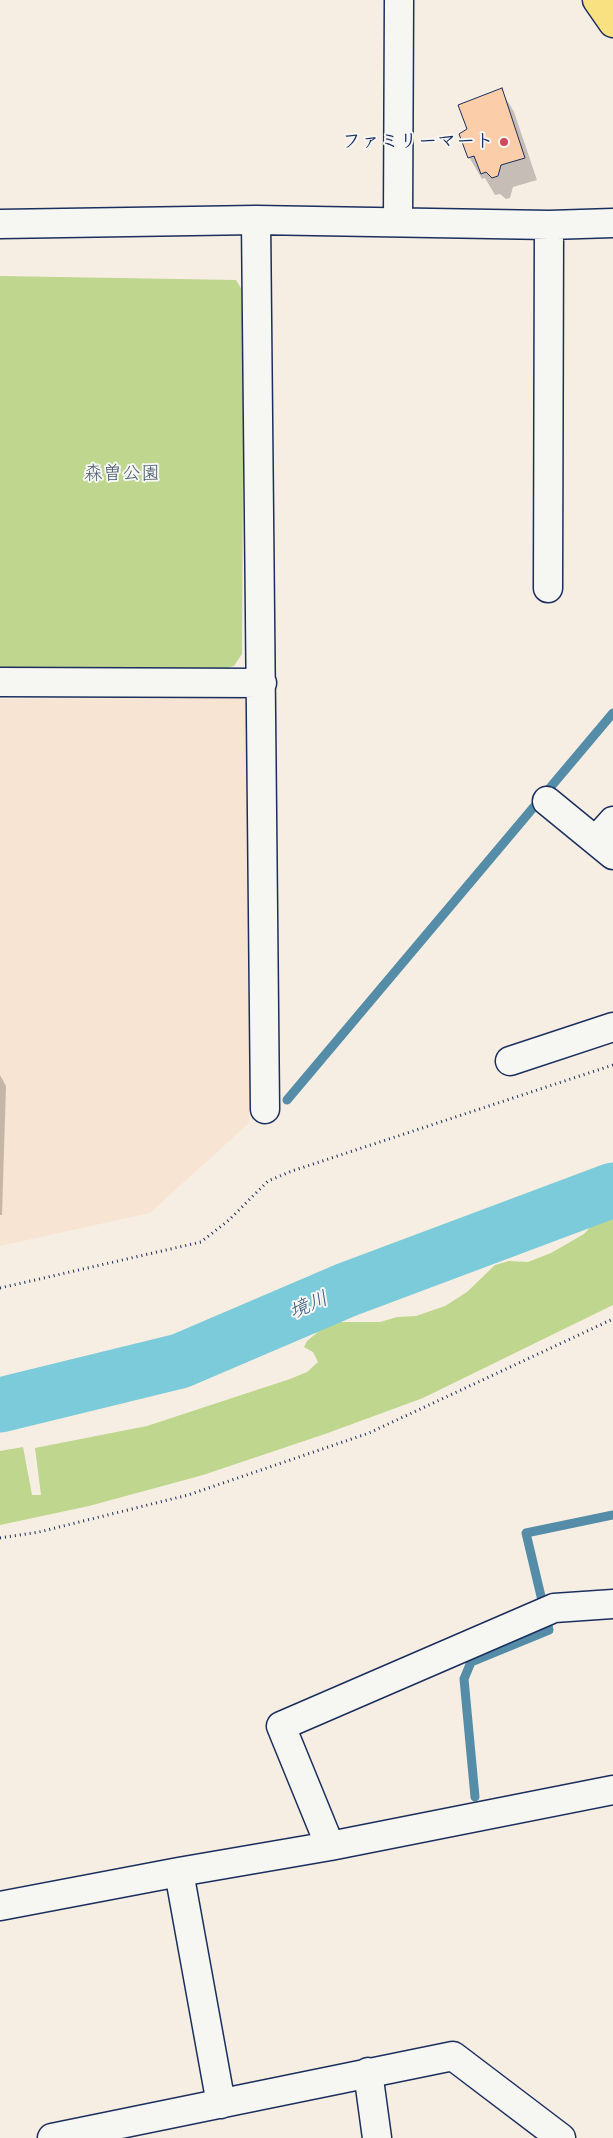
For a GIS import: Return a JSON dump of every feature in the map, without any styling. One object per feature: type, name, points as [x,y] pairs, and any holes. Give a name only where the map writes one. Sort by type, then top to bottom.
[{"type":"main road","points":[[597,0],[613,23]]},
{"type":"street","points":[[398,221],[399,0]]},
{"type":"street","points":[[256,220],[265,1108]]},
{"type":"street","points":[[0,224],[256,220],[549,224],[613,223]]},
{"type":"street","points":[[548,588],[549,224]]},
{"type":"street","points":[[0,682],[262,684]]},
{"type":"street","points":[[547,801],[607,839]]},
{"type":"street","points":[[510,1060],[613,1027]]},
{"type":"street","points":[[330,1846],[281,1726],[554,1608],[613,1604]]},
{"type":"street","points":[[0,1906],[330,1846],[613,1790]]},
{"type":"street","points":[[179,1872],[221,2104]]},
{"type":"street","points":[[52,2138],[453,2056],[561,2138]]},
{"type":"street","points":[[368,2072],[377,2138]]},
{"type":"path","points":[[0,1288],[201,1242],[229,1220],[268,1181],[613,1065]]},
{"type":"path","points":[[0,1538],[39,1532],[188,1494],[369,1433],[613,1319]]},
{"type":"shaded area","points":[[241,698],[256,706],[249,1123],[150,1213],[0,1246],[0,699]]},
{"type":"green space","name":"森曽公園","points":[[0,276],[236,280],[244,293],[242,654],[234,666],[220,670],[0,671]]},
{"type":"green space","points":[[613,1213],[613,1305],[423,1398],[325,1434],[203,1475],[89,1506],[0,1525],[0,1451],[23,1447],[32,1495],[41,1495],[35,1448],[147,1426],[290,1379],[307,1372],[318,1362],[313,1352],[304,1347],[307,1341],[324,1327],[340,1322],[380,1322],[397,1317],[416,1316],[445,1306],[467,1292],[495,1265],[509,1261],[528,1262],[551,1253],[584,1234],[596,1221]]},
{"type":"building","points":[[502,88],[525,158],[501,165],[498,176],[492,178],[486,172],[481,174],[474,156],[468,158],[459,134],[467,129],[458,105]]},
{"type":"waterway","points":[[287,1100],[613,713]]},
{"type":"waterway","name":"境川","points":[[0,1405],[180,1361],[346,1290],[613,1190]]},
{"type":"waterway","points":[[475,1797],[464,1679],[471,1662],[549,1630],[526,1533],[613,1515]]},
{"type":"place","name":"ファミリーマート","points":[[504,142]]}]
